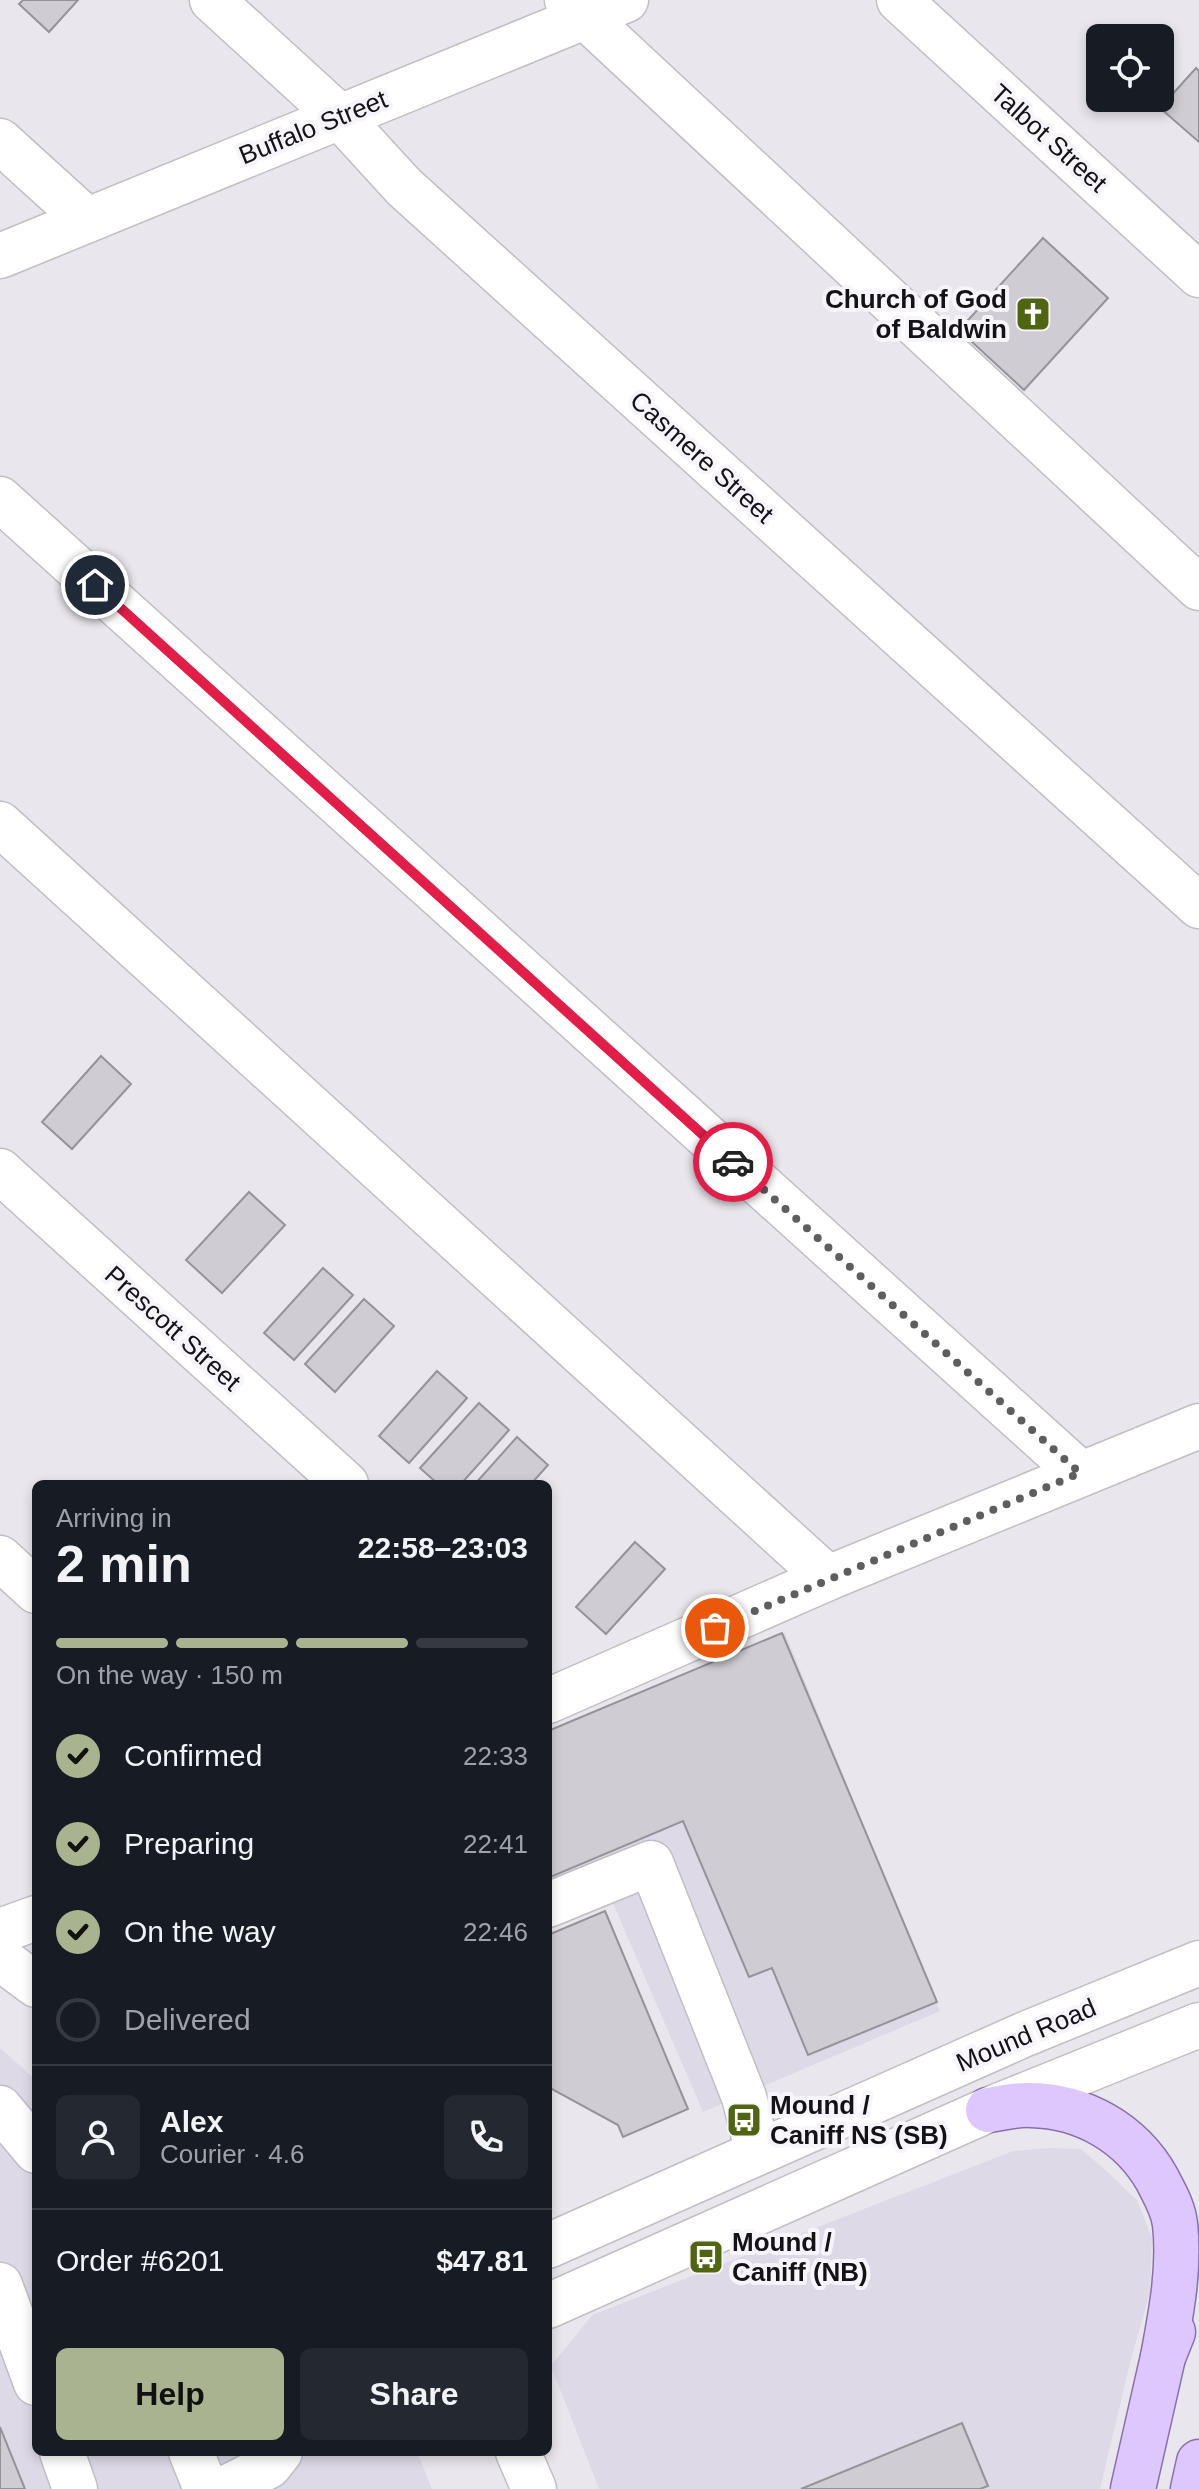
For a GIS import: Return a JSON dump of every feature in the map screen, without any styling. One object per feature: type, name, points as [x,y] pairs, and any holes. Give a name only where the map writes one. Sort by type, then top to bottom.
[{"type":"main road","points":[[988,2110],[1027,2104],[1075,2111],[1095,2120],[1116,2132],[1149,2165],[1168,2199],[1175,2223],[1174,2299],[1133,2489]]},
{"type":"main road","points":[[1163,2357],[1199,2271]]},
{"type":"main road","points":[[1193,2489],[1199,2462]]},
{"type":"street","name":"Casmere Street","points":[[212,0],[339,116],[404,187],[1199,906]]},
{"type":"street","name":"Buffalo Street","points":[[0,256],[339,116],[577,9],[626,0]]},
{"type":"street","name":"Talbot Street","points":[[899,0],[1199,275]]},
{"type":"street","points":[[577,9],[1199,588]]},
{"type":"street","points":[[0,141],[87,220]]},
{"type":"street","points":[[0,499],[1080,1473]]},
{"type":"street","points":[[0,824],[828,1578]]},
{"type":"street","name":"Prescott Street","points":[[0,1171],[342,1480]]},
{"type":"street","points":[[557,1686],[1199,1426]]},
{"type":"street","points":[[0,1558],[32,1587]]},
{"type":"street","points":[[552,1903],[651,1863],[744,2097],[758,2152]]},
{"type":"street","points":[[0,1931],[32,1919]]},
{"type":"street","points":[[0,1958],[32,1982]]},
{"type":"street","name":"Mound Road","points":[[552,2232],[758,2152],[1023,2035],[1199,1963]]},
{"type":"street","name":"Mound Road","points":[[552,2304],[988,2110],[1199,2025]]},
{"type":"street","points":[[0,2108],[32,2146]]},
{"type":"street","points":[[0,2166],[32,2153]]},
{"type":"street","points":[[0,2285],[32,2372]]},
{"type":"street","points":[[63,2456],[75,2489]]},
{"type":"street","points":[[193,2456],[206,2489]]},
{"type":"street","points":[[224,2489],[269,2466],[277,2456]]},
{"type":"street","points":[[520,2456],[534,2489]]},
{"type":"shaded area","points":[[785,1633],[940,2011],[703,2112],[609,1894],[552,1916],[552,1731]]},
{"type":"shaded area","points":[[0,2048],[32,2076],[32,2456],[419,2456],[432,2489],[0,2489]]},
{"type":"shaded area","points":[[1081,2149],[1137,2200],[1152,2238],[1150,2292],[1100,2489],[599,2489],[552,2369],[592,2315],[1013,2151]]},
{"type":"building","points":[[23,0],[78,0],[49,32],[19,4]]},
{"type":"building","points":[[1196,68],[1199,71],[1199,142],[1165,112],[1174,112],[1174,92]]},
{"type":"building","name":"Church of God of Baldwin","points":[[1043,238],[1108,298],[1024,390],[959,330]]},
{"type":"building","points":[[101,1056],[131,1084],[72,1149],[42,1122]]},
{"type":"building","points":[[249,1192],[285,1225],[222,1293],[186,1260]]},
{"type":"building","points":[[323,1268],[353,1295],[294,1360],[264,1333]]},
{"type":"building","points":[[364,1299],[394,1326],[335,1392],[305,1364]]},
{"type":"building","points":[[437,1371],[467,1398],[409,1463],[379,1436]]},
{"type":"building","points":[[479,1403],[509,1430],[465,1480],[434,1480],[420,1468]]},
{"type":"building","points":[[517,1437],[548,1465],[535,1480],[479,1480]]},
{"type":"building","points":[[635,1542],[665,1569],[606,1634],[576,1607]]},
{"type":"building","points":[[782,1633],[937,2002],[808,2055],[772,1968],[749,1977],[683,1821],[552,1876],[552,1729]]},
{"type":"building","points":[[605,1911],[688,2109],[623,2137],[618,2125],[552,2089],[552,1933]]},
{"type":"building","points":[[962,2423],[988,2486],[980,2489],[801,2489]]},
{"type":"building","points":[[0,2427],[25,2489],[0,2489]]},
{"type":"way so far","points":[[715,1628],[1080,1473],[733,1162]]},
{"type":"place","name":"Church of God of Baldwin","points":[[1033,314]]},
{"type":"place","name":"Mound / Caniff NS (SB)","points":[[744,2120]]},
{"type":"place","name":"Mound / Caniff (NB)","points":[[706,2257]]},
{"type":"route","points":[[95,585],[733,1162]]}]
